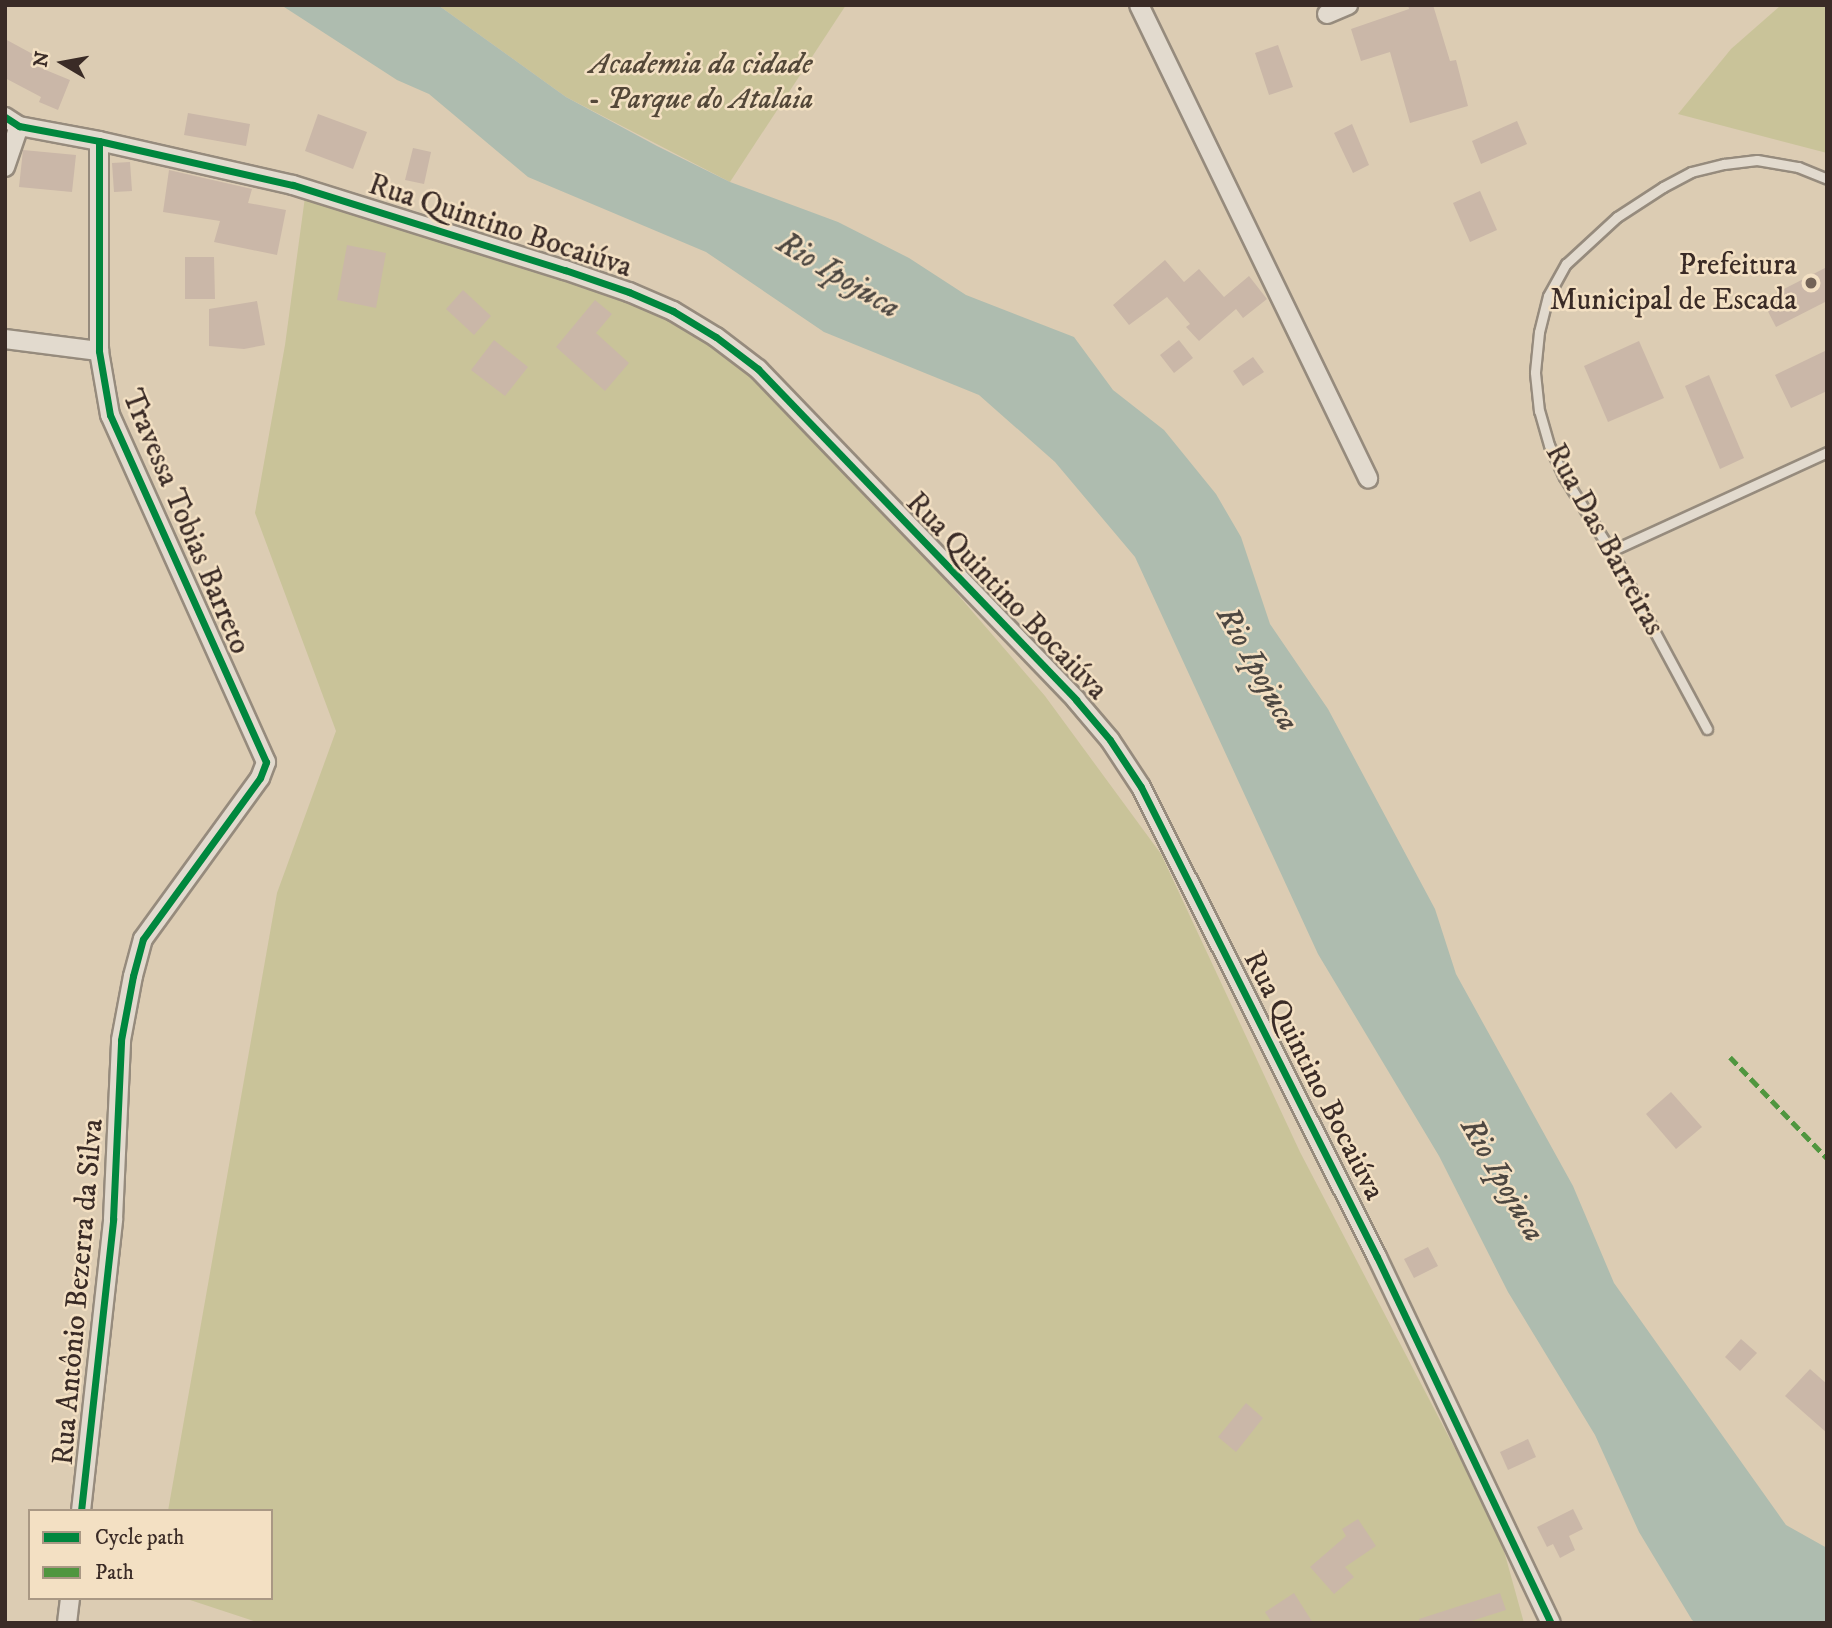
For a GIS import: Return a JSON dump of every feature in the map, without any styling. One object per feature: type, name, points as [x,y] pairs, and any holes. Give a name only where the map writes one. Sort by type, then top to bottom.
[{"type":"street","points":[[1139,5],[1368,478]]},
{"type":"street","points":[[1327,13],[1348,5]]},
{"type":"street","points":[[5,167],[12,121]]},
{"type":"street","name":"Rua Quintino Bocaiúva","points":[[12,121],[293,185],[629,292],[673,311],[716,337],[758,369],[1076,700],[1110,740],[1141,787],[1377,1257],[1551,1623]]},
{"type":"street","name":"Travessa Tobias Barreto","points":[[99,141],[99,351],[103,389],[118,439],[266,762],[260,778],[143,939],[121,1040],[122,1076]]},
{"type":"street","points":[[5,339],[99,351]]},
{"type":"street","name":"Rua Antônio Bezerra da Silva","points":[[81,1509],[113,1219],[122,1076]]},
{"type":"street","points":[[67,1623],[70,1600]]},
{"type":"lane","name":"Rua Das Barreiras","points":[[1707,729],[1611,551],[1564,477],[1549,445],[1539,411],[1535,372],[1539,332],[1548,296],[1566,264],[1617,217],[1691,172],[1758,160],[1798,167],[1827,179]]},
{"type":"lane","points":[[1611,551],[1827,452]]},
{"type":"green space","name":"Academia da cidade - Parque do Atalaia","points":[[438,5],[846,5],[730,182],[566,97]]},
{"type":"green space","points":[[1781,5],[1827,5],[1827,153],[1678,114],[1731,49]]},
{"type":"green space","points":[[305,197],[642,302],[769,375],[1045,696],[1161,854],[1300,1152],[1499,1533],[1524,1623],[260,1623],[190,1600],[273,1600],[273,1509],[168,1509],[277,893],[336,731],[255,513],[285,345]]},
{"type":"water","name":"Rio Ipojuca","points":[[281,5],[438,5],[566,97],[657,146],[730,182],[838,222],[909,258],[966,295],[1074,337],[1113,390],[1164,430],[1216,494],[1241,537],[1270,624],[1328,709],[1435,909],[1456,974],[1573,1186],[1614,1283],[1786,1525],[1827,1548],[1827,1623],[1696,1623],[1692,1620],[1639,1532],[1595,1435],[1508,1292],[1439,1156],[1318,954],[1135,557],[1055,462],[979,395],[824,332],[706,252],[528,177],[429,94],[397,80]]},
{"type":"building","points":[[1408,5],[1433,5],[1450,61],[1456,60],[1468,106],[1410,123],[1390,52],[1361,61],[1351,29],[1409,9]]},
{"type":"building","points":[[5,39],[40,58],[36,66],[70,80],[58,110],[39,102],[41,97],[5,78]]},
{"type":"building","points":[[1278,45],[1293,87],[1269,95],[1255,53]]},
{"type":"building","points":[[188,113],[250,124],[246,146],[184,135]]},
{"type":"building","points":[[318,114],[367,132],[353,169],[305,151]]},
{"type":"building","points":[[1517,121],[1527,144],[1481,164],[1472,141]]},
{"type":"building","points":[[1352,124],[1369,165],[1353,173],[1334,133]]},
{"type":"building","points":[[413,148],[431,152],[424,184],[405,180]]},
{"type":"building","points":[[23,150],[76,155],[72,192],[19,187]]},
{"type":"building","points":[[130,162],[132,191],[114,192],[112,163]]},
{"type":"building","points":[[169,170],[252,189],[248,203],[286,210],[277,255],[214,242],[220,221],[163,212]]},
{"type":"building","points":[[1480,191],[1497,230],[1470,242],[1453,203]]},
{"type":"building","points":[[347,245],[386,253],[376,308],[337,300]]},
{"type":"building","points":[[185,257],[214,257],[215,299],[185,299]]},
{"type":"building","points":[[1165,260],[1184,282],[1199,269],[1224,297],[1249,276],[1267,299],[1243,318],[1236,309],[1199,341],[1186,327],[1190,324],[1167,297],[1129,325],[1113,305]]},
{"type":"building","name":"Prefeitura Municipal de Escada","points":[[1827,267],[1827,301],[1776,327],[1762,300]]},
{"type":"building","points":[[463,290],[491,316],[474,335],[446,309]]},
{"type":"building","points":[[595,300],[612,314],[596,333],[629,363],[605,391],[556,347]]},
{"type":"building","points":[[257,301],[265,345],[244,349],[209,346],[209,309]]},
{"type":"building","points":[[494,340],[528,367],[505,396],[471,370]]},
{"type":"building","points":[[1179,340],[1193,358],[1174,373],[1160,355]]},
{"type":"building","points":[[1639,341],[1664,398],[1608,422],[1584,366]]},
{"type":"building","points":[[1827,350],[1827,391],[1791,408],[1775,375]]},
{"type":"building","points":[[1253,357],[1264,372],[1243,386],[1233,371]]},
{"type":"building","points":[[1709,375],[1744,458],[1720,469],[1685,386]]},
{"type":"building","points":[[1671,1092],[1702,1127],[1676,1149],[1646,1114]]},
{"type":"building","points":[[1428,1247],[1438,1266],[1414,1278],[1404,1259]]},
{"type":"building","points":[[1741,1339],[1757,1353],[1740,1371],[1725,1357]]},
{"type":"building","points":[[1810,1369],[1827,1384],[1827,1433],[1785,1396]]},
{"type":"building","points":[[1246,1403],[1263,1418],[1236,1452],[1218,1437]]},
{"type":"building","points":[[1528,1439],[1536,1457],[1508,1470],[1500,1452]]},
{"type":"building","points":[[1573,1509],[1583,1529],[1569,1536],[1575,1550],[1560,1558],[1553,1544],[1547,1547],[1537,1527]]},
{"type":"building","points":[[1358,1519],[1376,1546],[1345,1567],[1354,1577],[1334,1594],[1310,1567],[1346,1536],[1342,1529]]},
{"type":"building","points":[[1294,1593],[1313,1623],[1272,1623],[1265,1612]]},
{"type":"building","points":[[1500,1593],[1506,1610],[1465,1623],[1419,1623],[1419,1619]]},
{"type":"marked path","points":[[1730,1057],[1827,1158]]},
{"type":"cycle path","points":[[5,117],[19,126],[99,141],[293,185],[565,270],[629,292],[673,311],[716,337],[758,369],[1076,700],[1110,740],[1141,787],[1377,1257],[1551,1623]]},
{"type":"cycle path","points":[[81,1509],[113,1219],[121,1040],[133,976],[143,939],[260,778],[266,762],[110,415],[99,351],[99,141]]},
{"type":"place","name":"Prefeitura Municipal de Escada","points":[[1811,283]]}]
